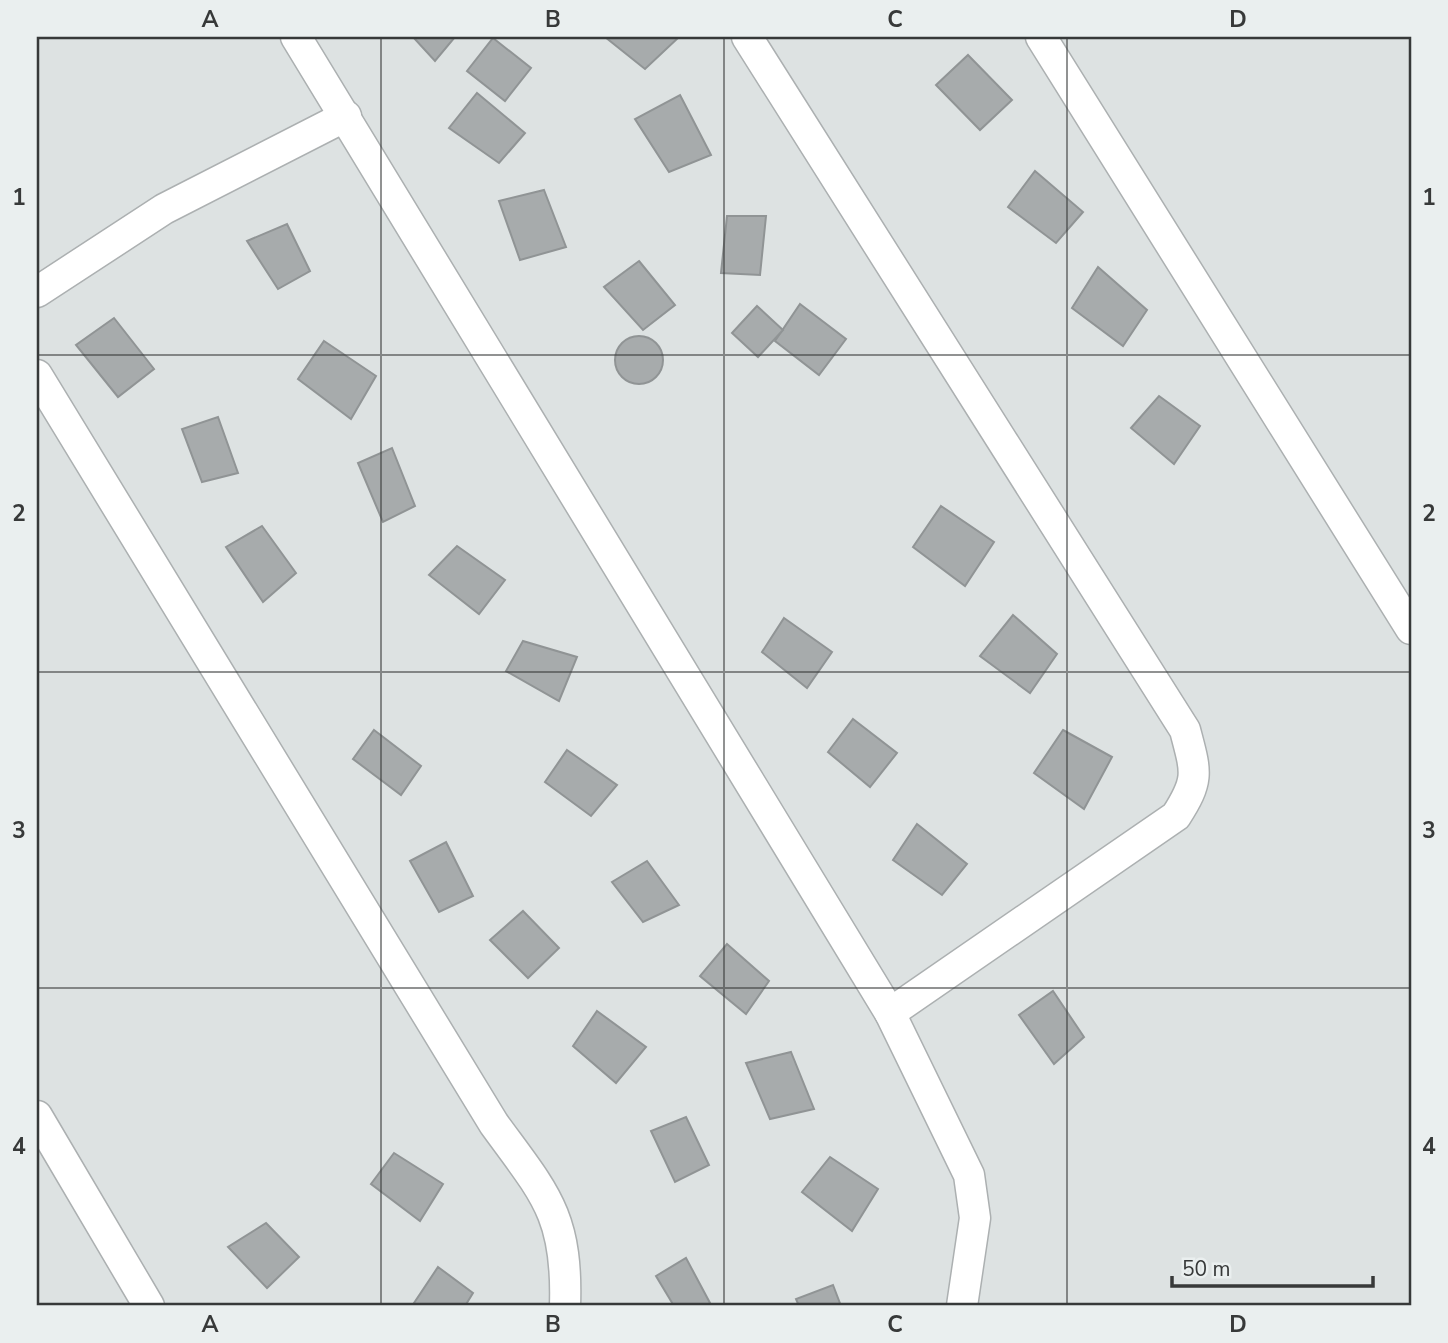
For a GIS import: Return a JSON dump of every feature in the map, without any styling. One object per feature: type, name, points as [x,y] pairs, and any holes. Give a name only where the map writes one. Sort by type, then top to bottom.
[{"type":"street","points":[[296,37],[890,1013],[969,1175],[975,1218],[962,1306]]},
{"type":"street","points":[[747,37],[1185,730],[1194,764],[1194,788],[1175,816],[890,1013]]},
{"type":"street","points":[[1041,37],[1411,629]]},
{"type":"street","points":[[37,292],[164,209],[346,116]]},
{"type":"street","points":[[37,375],[494,1124],[543,1192],[560,1226],[566,1266],[565,1306]]},
{"type":"street","points":[[37,1116],[149,1306]]},
{"type":"building","points":[[413,37],[455,37],[435,61]]},
{"type":"building","points":[[605,37],[679,37],[645,69]]},
{"type":"building","points":[[493,38],[531,68],[505,101],[467,71]]},
{"type":"building","points":[[968,55],[1012,100],[980,130],[936,85]]},
{"type":"building","points":[[477,93],[525,133],[499,163],[449,128]]},
{"type":"building","points":[[680,95],[711,155],[669,172],[635,119]]},
{"type":"building","points":[[1035,171],[1083,212],[1056,243],[1008,207]]},
{"type":"building","points":[[544,190],[566,247],[520,260],[499,201]]},
{"type":"building","points":[[727,216],[766,216],[760,275],[721,273]]},
{"type":"building","points":[[287,224],[310,271],[278,289],[247,241]]},
{"type":"building","points":[[639,261],[675,305],[643,330],[604,287]]},
{"type":"building","points":[[1098,267],[1147,310],[1123,346],[1072,308]]},
{"type":"building","points":[[800,304],[846,339],[819,375],[775,341]]},
{"type":"building","points":[[757,306],[783,330],[758,357],[732,333]]},
{"type":"building","points":[[114,318],[154,369],[118,397],[76,345]]},
{"type":"building","points":[[639,336],[656,343],[663,360],[656,377],[639,384],[622,377],[615,360],[622,343]]},
{"type":"building","points":[[324,341],[376,376],[351,419],[298,379]]},
{"type":"building","points":[[1159,396],[1200,426],[1174,464],[1131,428]]},
{"type":"building","points":[[218,417],[238,473],[202,482],[182,429]]},
{"type":"building","points":[[392,448],[415,506],[383,522],[358,463]]},
{"type":"building","points":[[941,506],[994,542],[965,586],[913,547]]},
{"type":"building","points":[[262,526],[296,573],[263,602],[226,547]]},
{"type":"building","points":[[457,546],[505,580],[479,614],[429,575]]},
{"type":"building","points":[[1013,615],[1057,654],[1030,693],[980,656]]},
{"type":"building","points":[[784,618],[832,652],[807,688],[762,652]]},
{"type":"building","points":[[523,641],[577,657],[559,701],[506,671]]},
{"type":"building","points":[[853,719],[897,753],[870,787],[828,752]]},
{"type":"building","points":[[374,730],[421,766],[401,795],[353,759]]},
{"type":"building","points":[[1063,730],[1112,757],[1084,809],[1034,773]]},
{"type":"building","points":[[567,750],[617,785],[591,816],[545,782]]},
{"type":"building","points":[[917,824],[967,864],[942,895],[893,860]]},
{"type":"building","points":[[446,842],[473,896],[439,912],[410,861]]},
{"type":"building","points":[[647,861],[679,905],[643,922],[612,882]]},
{"type":"building","points":[[523,911],[559,948],[528,978],[490,940]]},
{"type":"building","points":[[727,944],[769,981],[746,1014],[700,976]]},
{"type":"building","points":[[1053,991],[1084,1037],[1054,1064],[1019,1015]]},
{"type":"building","points":[[597,1011],[646,1047],[616,1083],[573,1046]]},
{"type":"building","points":[[791,1052],[814,1109],[770,1119],[746,1063]]},
{"type":"building","points":[[686,1117],[709,1165],[675,1182],[651,1131]]},
{"type":"building","points":[[394,1153],[443,1184],[420,1221],[371,1184]]},
{"type":"building","points":[[830,1157],[878,1189],[852,1231],[802,1192]]},
{"type":"building","points":[[266,1223],[299,1257],[267,1288],[228,1247]]},
{"type":"building","points":[[686,1258],[710,1303],[705,1306],[674,1306],[656,1276]]},
{"type":"building","points":[[438,1267],[473,1293],[465,1306],[412,1306]]},
{"type":"building","points":[[833,1285],[841,1306],[799,1306],[796,1299]]}]
